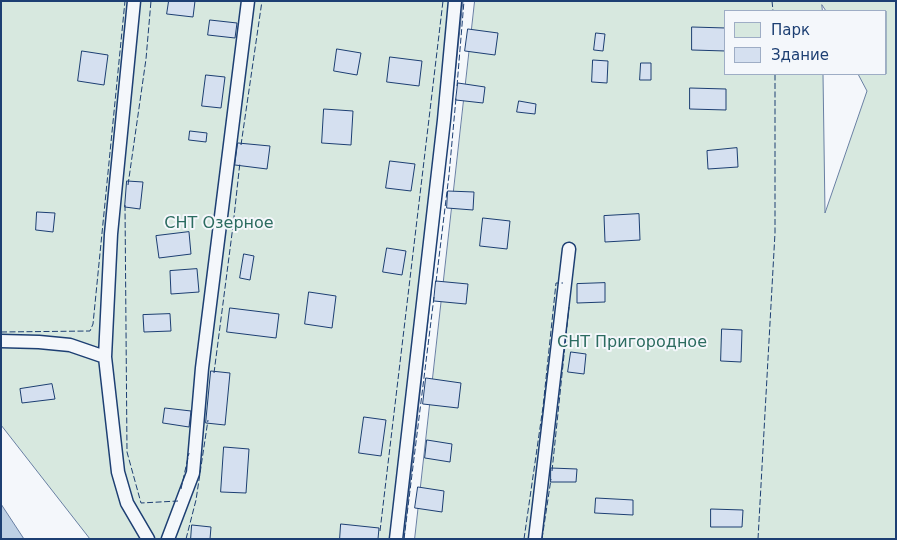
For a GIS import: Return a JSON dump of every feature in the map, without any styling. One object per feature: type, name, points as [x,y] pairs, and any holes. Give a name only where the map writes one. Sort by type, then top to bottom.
[{"type":"lane","points":[[134,1],[111,234],[106,357],[118,472],[127,503],[148,539]]},
{"type":"lane","points":[[168,539],[193,473],[202,368],[248,1]]},
{"type":"lane","points":[[396,539],[444,120],[455,1]]},
{"type":"lane","points":[[534,539],[570,249]]},
{"type":"lane","points":[[1,341],[70,345],[106,357]]},
{"type":"green space","name":"СНТ Озерное","points":[[1,1],[463,1],[404,539],[90,539],[1,425]]},
{"type":"green space","name":"СНТ Пригородное","points":[[475,1],[896,1],[896,539],[415,539]],"holes":[[[822,5],[825,10],[887,10],[887,75],[859,75],[867,91],[825,213],[823,75],[724,75],[724,10],[822,10]]]},
{"type":"water","points":[[1,504],[24,539],[1,539]]},
{"type":"building","points":[[169,1],[195,1],[193,17],[167,14]]},
{"type":"building","points":[[210,20],[237,23],[235,38],[208,35]]},
{"type":"building","points":[[692,27],[724,28],[724,51],[692,50]]},
{"type":"building","points":[[468,29],[498,33],[495,55],[465,51]]},
{"type":"building","points":[[596,33],[605,34],[603,51],[594,50]]},
{"type":"building","points":[[337,49],[361,53],[357,75],[334,71]]},
{"type":"building","points":[[82,51],[108,55],[104,85],[78,81]]},
{"type":"building","points":[[390,57],[422,61],[419,86],[387,82]]},
{"type":"building","points":[[593,60],[608,61],[607,83],[592,82]]},
{"type":"building","points":[[641,63],[651,63],[651,80],[640,80]]},
{"type":"building","points":[[206,75],[225,77],[221,108],[202,106]]},
{"type":"building","points":[[458,83],[485,87],[483,103],[456,100]]},
{"type":"building","points":[[690,88],[726,89],[726,110],[690,109]]},
{"type":"building","points":[[519,101],[536,104],[535,114],[517,112]]},
{"type":"building","points":[[324,109],[353,111],[351,145],[322,143]]},
{"type":"building","points":[[190,131],[207,133],[206,142],[189,140]]},
{"type":"building","points":[[238,143],[270,146],[267,169],[235,165]]},
{"type":"building","points":[[737,148],[738,167],[708,169],[707,151]]},
{"type":"building","points":[[390,161],[415,164],[411,191],[386,188]]},
{"type":"building","points":[[127,181],[143,182],[140,209],[125,207]]},
{"type":"building","points":[[448,191],[474,192],[473,210],[447,208]]},
{"type":"building","points":[[37,212],[55,213],[53,232],[36,230]]},
{"type":"building","points":[[639,214],[640,240],[605,242],[604,216]]},
{"type":"building","points":[[483,218],[510,221],[507,249],[480,246]]},
{"type":"building","points":[[189,232],[191,254],[159,258],[156,236]]},
{"type":"building","points":[[387,248],[406,251],[402,275],[383,272]]},
{"type":"building","points":[[244,254],[254,256],[250,280],[240,278]]},
{"type":"building","points":[[197,269],[199,292],[171,294],[170,271]]},
{"type":"building","points":[[436,281],[468,284],[466,304],[434,301]]},
{"type":"building","points":[[605,283],[605,302],[577,303],[577,284]]},
{"type":"building","points":[[309,292],[336,296],[332,328],[305,324]]},
{"type":"building","points":[[230,308],[279,314],[276,338],[227,332]]},
{"type":"building","points":[[170,314],[171,331],[144,332],[143,315]]},
{"type":"building","points":[[722,329],[742,330],[741,362],[721,361]]},
{"type":"building","points":[[571,352],[586,354],[584,374],[568,372]]},
{"type":"building","points":[[211,371],[230,373],[225,425],[206,423]]},
{"type":"building","points":[[426,378],[461,383],[458,408],[423,404]]},
{"type":"building","points":[[52,384],[55,399],[22,403],[20,389]]},
{"type":"building","points":[[165,408],[191,411],[189,427],[163,423]]},
{"type":"building","points":[[364,417],[386,420],[381,456],[359,453]]},
{"type":"building","points":[[427,440],[452,444],[450,462],[425,458]]},
{"type":"building","points":[[224,447],[249,449],[246,493],[221,492]]},
{"type":"building","points":[[551,468],[577,469],[576,482],[551,482]]},
{"type":"building","points":[[418,487],[444,491],[442,512],[415,508]]},
{"type":"building","points":[[596,498],[633,500],[633,515],[595,513]]},
{"type":"building","points":[[711,509],[743,510],[742,527],[711,527]]},
{"type":"building","points":[[341,524],[379,528],[378,539],[340,539]]},
{"type":"building","points":[[192,525],[211,527],[210,539],[191,539]]},
{"type":"fence","points":[[1,332],[90,331],[93,324],[125,1]]},
{"type":"fence","points":[[128,185],[146,59],[151,1]]},
{"type":"fence","points":[[241,145],[262,1]]},
{"type":"fence","points":[[380,531],[443,1]]},
{"type":"fence","points":[[457,86],[464,1]]},
{"type":"fence","points":[[772,1],[773,10]]},
{"type":"fence","points":[[758,539],[775,233],[775,75]]},
{"type":"fence","points":[[436,282],[456,98]]},
{"type":"fence","points":[[214,373],[240,162]]},
{"type":"fence","points":[[125,205],[127,452],[141,503],[178,501]]},
{"type":"fence","points":[[524,539],[543,407],[556,283],[563,283]]},
{"type":"fence","points":[[404,539],[434,297]]},
{"type":"fence","points":[[552,471],[569,307]]},
{"type":"fence","points":[[186,539],[196,500],[208,420]]},
{"type":"fence","points":[[181,489],[189,453]]},
{"type":"fence","points":[[542,539],[551,479]]}]
